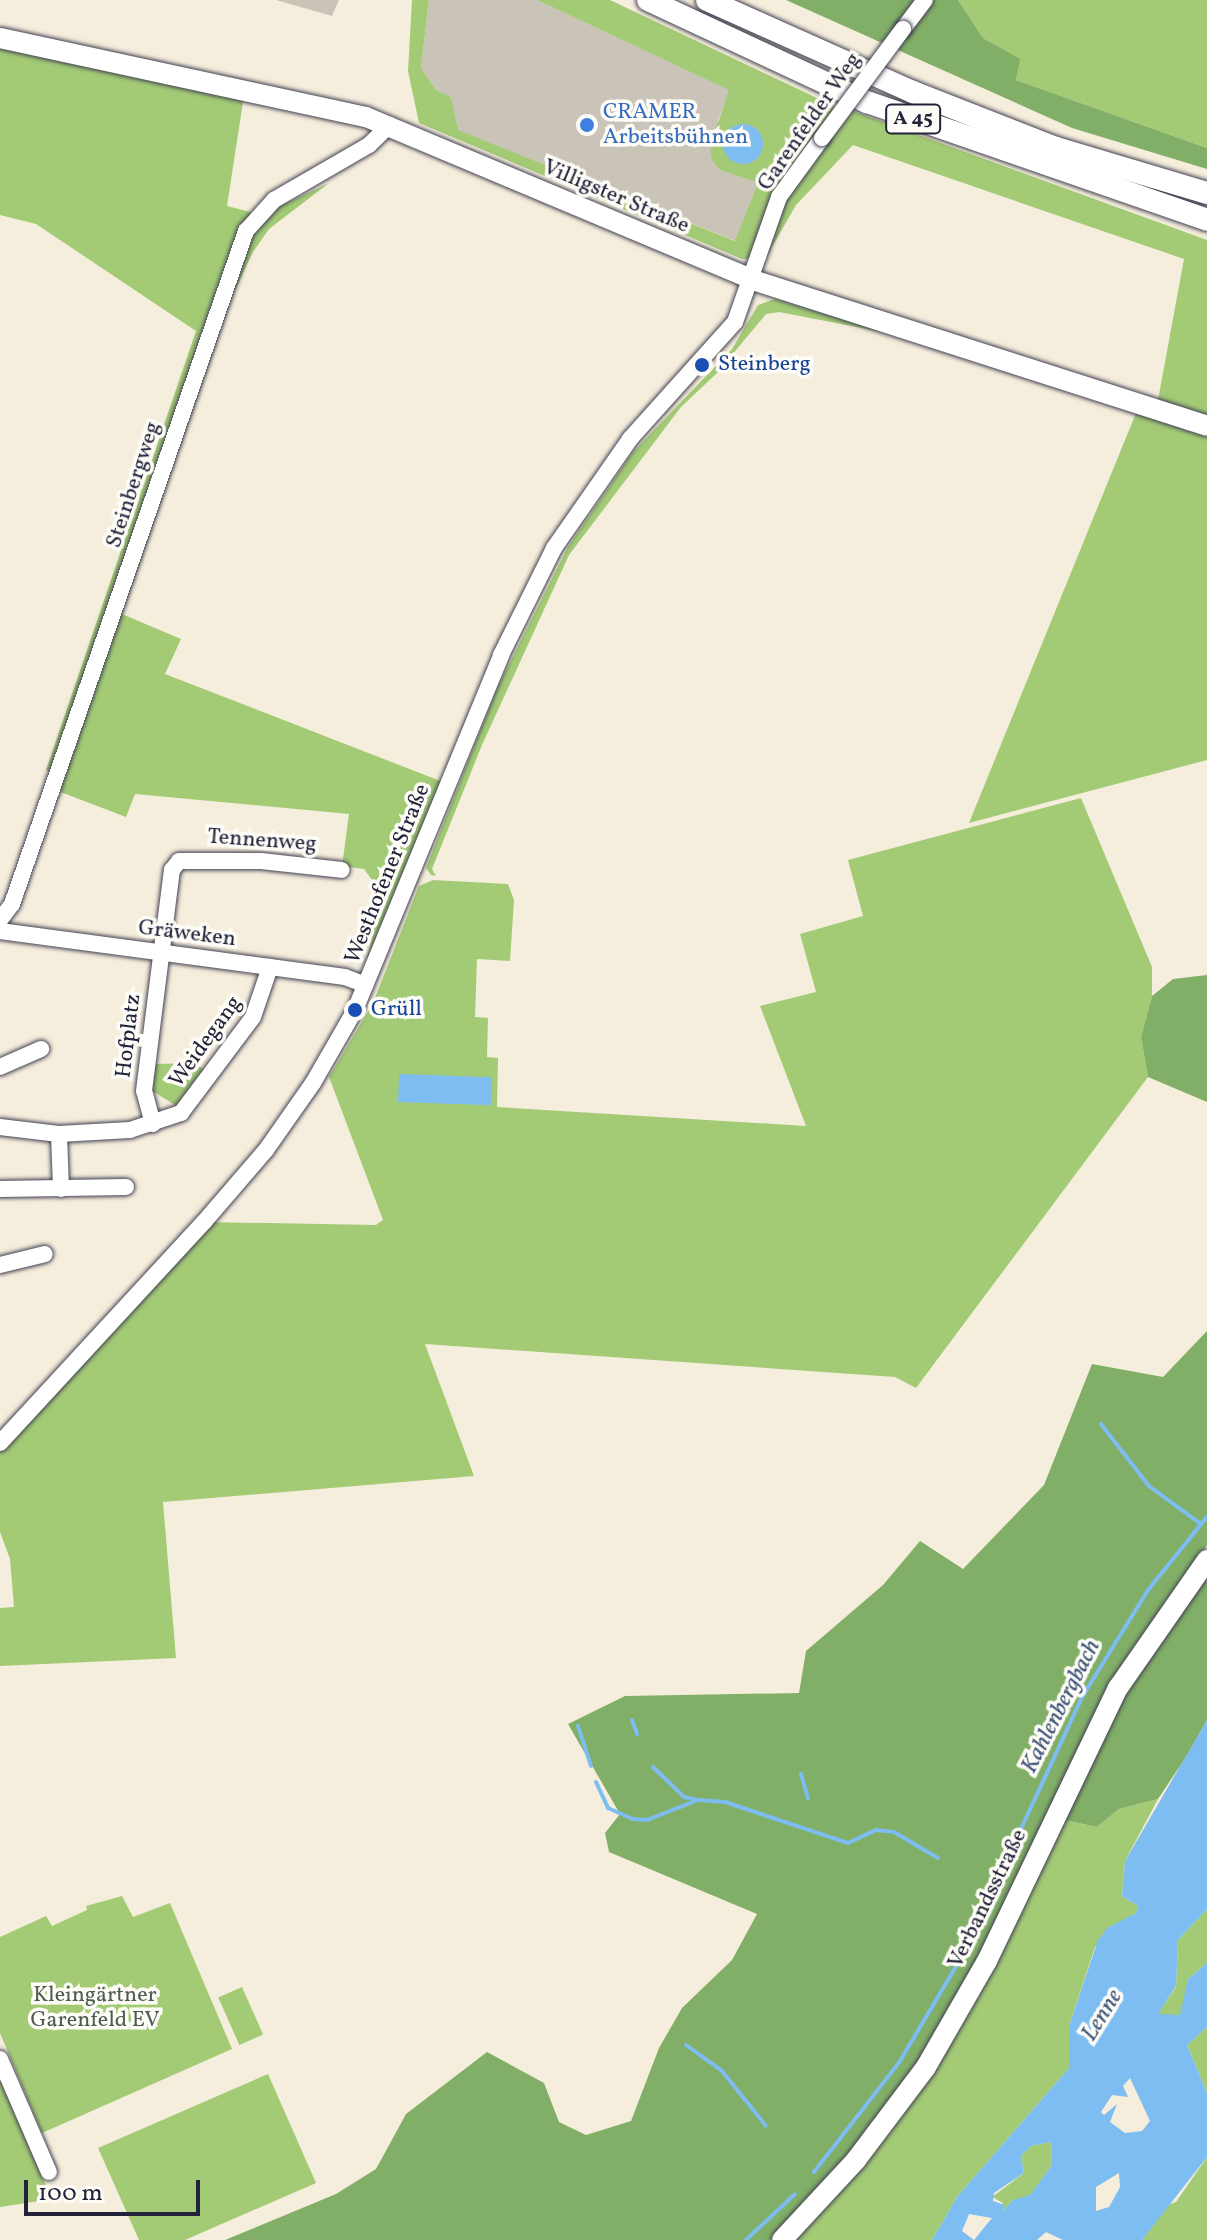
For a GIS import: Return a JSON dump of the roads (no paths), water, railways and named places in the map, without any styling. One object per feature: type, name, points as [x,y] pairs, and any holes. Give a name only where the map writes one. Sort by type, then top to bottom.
[{"type":"highway","name":"A 45","points":[[648,0],[867,102],[1207,220]]},
{"type":"highway","name":"A 45","points":[[707,0],[913,92],[1056,148],[1207,193]]},
{"type":"main road","name":"Villigster Straße","points":[[0,38],[342,110],[390,125],[753,280],[1207,426]]},
{"type":"main road","name":"Verbandsstraße","points":[[782,2240],[856,2160],[926,2067],[987,1961],[1118,1688],[1207,1560]]},
{"type":"street","name":"Garenfelder Weg","points":[[753,280],[761,244],[779,197],[925,0]]},
{"type":"street","name":"Steinbergweg","points":[[0,920],[12,904],[246,231],[274,200],[369,145],[390,125]]},
{"type":"street","name":"Westhofener Straße","points":[[0,1443],[266,1150],[313,1083],[366,985],[501,655],[554,548],[630,439],[719,345],[753,280]]},
{"type":"street","name":"Tennenweg","points":[[162,953],[172,870],[183,857],[342,870]]},
{"type":"street","name":"Gräweken","points":[[0,931],[345,977],[366,985]]},
{"type":"street","name":"Hofplatz","points":[[153,1124],[144,1091],[162,953]]},
{"type":"street","name":"Weidegang","points":[[0,1127],[59,1134],[153,1124],[181,1113],[239,1040],[260,1006],[270,967]]},
{"type":"street","points":[[0,1067],[41,1049]]},
{"type":"street","points":[[59,1134],[61,1189]]},
{"type":"street","points":[[0,1189],[126,1187]]},
{"type":"street","points":[[0,1265],[45,1254]]},
{"type":"street","points":[[0,2059],[49,2172]]},
{"type":"water","points":[[743,124],[757,130],[763,144],[757,158],[743,164],[729,158],[723,144],[729,130]]},
{"type":"water","points":[[399,1074],[492,1077],[491,1105],[398,1102]]},
{"type":"water","name":"Lenne","points":[[1207,1720],[1207,1909],[1178,1940],[1176,1986],[1158,2014],[1180,2015],[1188,1979],[1207,1963],[1207,2027],[1187,2045],[1207,2093],[1207,2157],[1142,2240],[1063,2240],[1046,2232],[1037,2240],[974,2240],[932,2240],[957,2197],[1069,2068],[1069,2026],[1098,1940],[1107,1928],[1136,1913],[1138,1906],[1122,1896],[1125,1861]],"holes":[[[1130,2078],[1150,2121],[1142,2131],[1125,2133],[1110,2122],[1117,2104],[1104,2115],[1101,2112],[1112,2095],[1128,2097],[1123,2086]],[[1051,2142],[1052,2165],[1030,2195],[1013,2200],[1001,2213],[1005,2205],[993,2201],[994,2193],[1024,2173],[1021,2156],[1031,2146]],[[1119,2173],[1120,2187],[1109,2207],[1096,2211],[1096,2187]],[[969,2214],[992,2218],[974,2240],[962,2231]]]},
{"type":"waterway","points":[[1101,1424],[1149,1486],[1201,1524]]},
{"type":"waterway","name":"Kahlenbergbach","points":[[974,1930],[1082,1697],[1148,1590],[1207,1517]]},
{"type":"waterway","points":[[632,1720],[637,1734]]},
{"type":"waterway","points":[[578,1726],[591,1766]]},
{"type":"waterway","points":[[653,1767],[684,1797],[698,1800]]},
{"type":"waterway","points":[[801,1774],[808,1798]]},
{"type":"waterway","points":[[596,1782],[608,1808],[633,1819],[647,1820],[698,1800],[725,1802],[848,1843],[876,1830],[894,1832],[938,1858]]},
{"type":"waterway","name":"Kahlenbergbach","points":[[814,2172],[900,2061],[962,1956]]},
{"type":"waterway","points":[[686,2045],[722,2071],[766,2126]]},
{"type":"waterway","name":"Kahlenbergbach","points":[[746,2240],[795,2194]]},
{"type":"place","name":"CRAMER Arbeitsbühnen","points":[[587,125]]},
{"type":"place","name":"Steinberg","points":[[702,365]]},
{"type":"place","name":"Grüll","points":[[355,1010]]},
{"type":"park label","name":"Kleingärtner Garenfeld EV","points":[[95,2008]]}]
